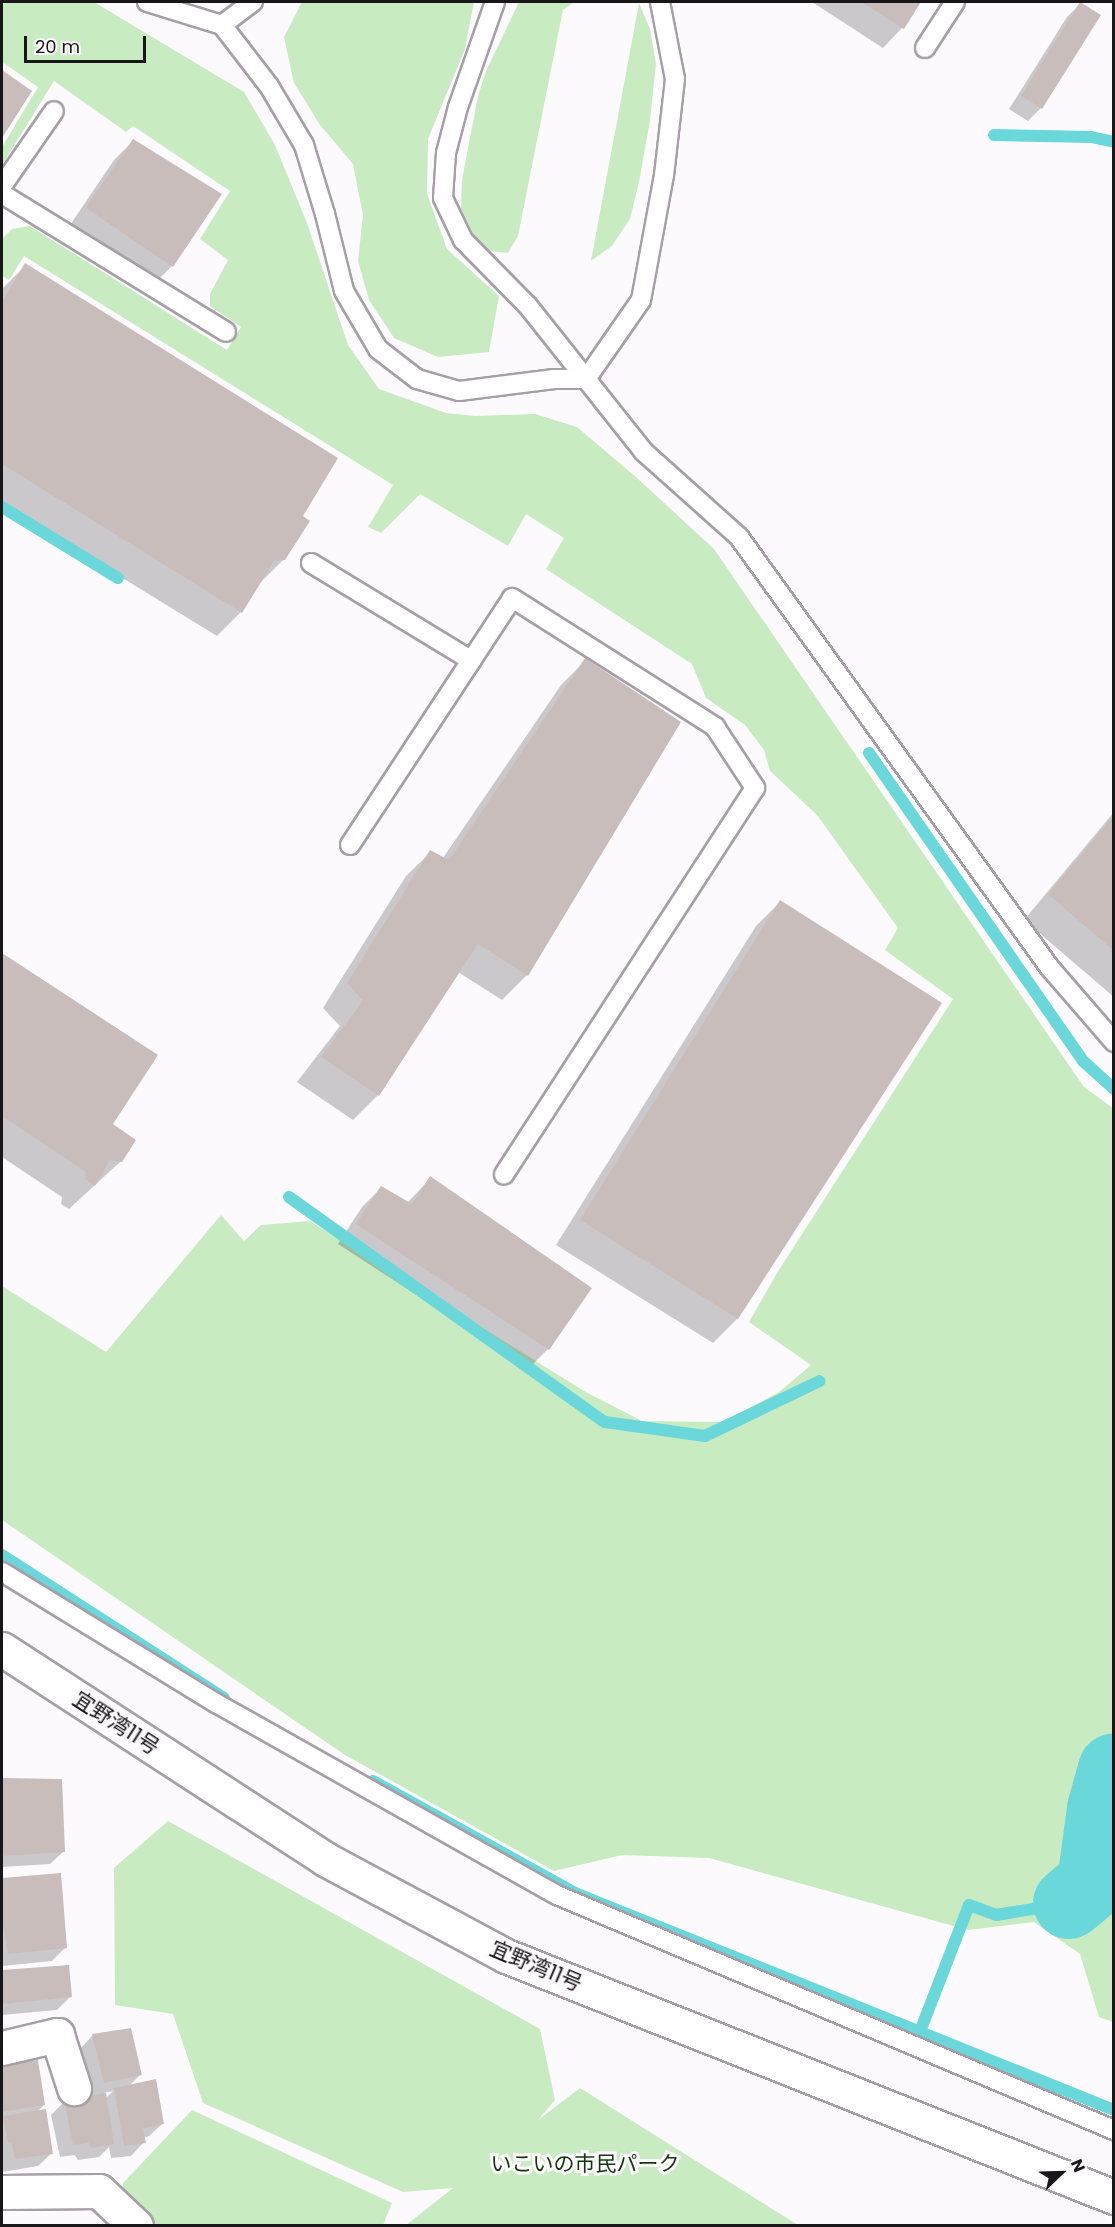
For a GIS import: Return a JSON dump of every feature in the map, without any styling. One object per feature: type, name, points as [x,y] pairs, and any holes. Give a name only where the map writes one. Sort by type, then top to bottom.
[{"type":"street","name":"宜野湾11号","points":[[2,1649],[327,1860],[506,1956],[1113,2197]]},
{"type":"street","points":[[2,2049],[57,2035],[74,2088]]},
{"type":"street","points":[[2,2192],[99,2191],[136,2226]]},
{"type":"lane","points":[[147,2],[222,25],[269,86],[304,145],[325,214],[344,291],[378,349],[417,379],[459,392],[554,379],[586,379]]},
{"type":"lane","points":[[222,25],[253,2]]},
{"type":"lane","points":[[495,2],[458,107],[446,153],[443,198],[463,240],[528,306],[644,452],[739,537],[1050,968],[1113,1042]]},
{"type":"lane","points":[[586,379],[641,300],[664,175],[675,79],[660,2]]},
{"type":"lane","points":[[925,48],[955,2]]},
{"type":"lane","points":[[2,186],[54,111]]},
{"type":"lane","points":[[2,194],[226,332]]},
{"type":"lane","points":[[311,563],[472,661]]},
{"type":"lane","points":[[350,845],[512,598],[715,728],[755,788],[504,1175]]},
{"type":"lane","points":[[2,1572],[216,1703],[556,1895],[1113,2130]]},
{"type":"green space","points":[[2,2],[94,2],[244,92],[275,145],[307,223],[348,345],[379,389],[446,413],[475,416],[535,414],[577,427],[637,478],[714,549],[1084,1087],[1113,1108],[1113,2022],[1099,2017],[1080,1954],[1034,1922],[968,1930],[709,1858],[622,1855],[554,1871],[345,1755],[2,1520],[2,1286],[106,1352],[221,1215],[244,1241],[261,1225],[310,1221],[584,1391],[642,1421],[724,1422],[779,1392],[811,1365],[749,1322],[777,1273],[953,999],[885,950],[898,928],[817,815],[770,771],[764,750],[745,725],[706,698],[692,664],[546,569],[564,538],[526,514],[508,546],[420,494],[381,533],[368,527],[393,485],[24,256],[9,280],[2,276],[2,239],[12,229],[30,226],[227,350],[241,327],[210,306],[210,294],[228,260],[200,239],[230,191],[133,126],[126,132],[54,81],[2,165],[2,147],[38,87],[2,62]]},
{"type":"green space","points":[[302,2],[474,2],[465,49],[428,139],[427,194],[447,249],[499,296],[489,352],[438,357],[394,338],[369,300],[358,261],[363,215],[353,164],[320,125],[294,83],[284,37]]},
{"type":"green space","points":[[519,2],[574,2],[563,10],[518,236],[508,253],[490,251],[473,234],[461,208],[462,180],[478,96],[486,71]]},
{"type":"green space","points":[[639,3],[650,29],[656,64],[650,120],[639,182],[630,219],[612,246],[591,261]]},
{"type":"green space","name":"いこいの市民パーク","points":[[168,1821],[540,2029],[555,2100],[538,2120],[580,2088],[798,2225],[406,2225],[453,2188],[403,2192],[203,2103],[173,2014],[115,2005],[114,1868]]},
{"type":"green space","points":[[192,2110],[392,2203],[383,2225],[122,2226],[123,2183]]},
{"type":"building","points":[[861,2],[921,2],[904,29]]},
{"type":"building","points":[[1080,2],[1101,15],[1042,109],[1021,96]]},
{"type":"building","points":[[2,70],[32,91],[2,138]]},
{"type":"building","points":[[133,139],[222,194],[173,267],[86,208]]},
{"type":"building","points":[[25,263],[338,458],[303,516],[310,521],[285,560],[274,561],[242,613],[2,464],[2,302]]},
{"type":"building","points":[[585,658],[681,722],[528,976],[478,944],[379,1096],[321,1057],[363,1001],[347,983],[430,850],[449,860]]},
{"type":"building","points":[[1114,815],[1114,951],[1048,894]]},
{"type":"building","points":[[780,900],[942,1003],[738,1319],[580,1220]]},
{"type":"building","points":[[2,953],[158,1055],[113,1124],[136,1140],[122,1162],[110,1160],[95,1186],[85,1179],[86,1172],[2,1116]]},
{"type":"building","points":[[430,1176],[592,1288],[549,1350],[356,1224],[381,1186],[412,1204]]},
{"type":"building","points":[[2,1778],[62,1779],[65,1852],[2,1856]]},
{"type":"building","points":[[61,1873],[67,1948],[8,1954],[4,1928],[2,1928],[2,1878]]},
{"type":"building","points":[[69,1965],[72,1997],[2,2004],[2,1970]]},
{"type":"building","points":[[131,2028],[142,2075],[104,2083],[92,2034]]},
{"type":"building","points":[[38,2060],[45,2105],[2,2112],[2,2064]]},
{"type":"building","points":[[156,2079],[164,2124],[143,2129],[146,2143],[124,2146],[114,2088]]},
{"type":"building","points":[[106,2093],[114,2144],[91,2148],[89,2143],[73,2145],[64,2100]]},
{"type":"building","points":[[46,2109],[53,2154],[15,2159],[12,2144],[8,2143],[3,2116]]},
{"type":"waterway","points":[[994,135],[1091,137],[1114,142]]},
{"type":"waterway","points":[[2,507],[118,578]]},
{"type":"waterway","points":[[869,753],[1083,1061],[1114,1089]]},
{"type":"waterway","points":[[289,1197],[605,1422],[705,1436],[820,1381]]},
{"type":"waterway","points":[[2,1555],[224,1698]]},
{"type":"waterway","points":[[1069,1903],[1093,1883],[1103,1809],[1114,1769]]},
{"type":"waterway","points":[[373,1781],[575,1893],[1114,2110]]},
{"type":"waterway","points":[[919,2034],[969,1905],[996,1915],[1069,1903]]}]
